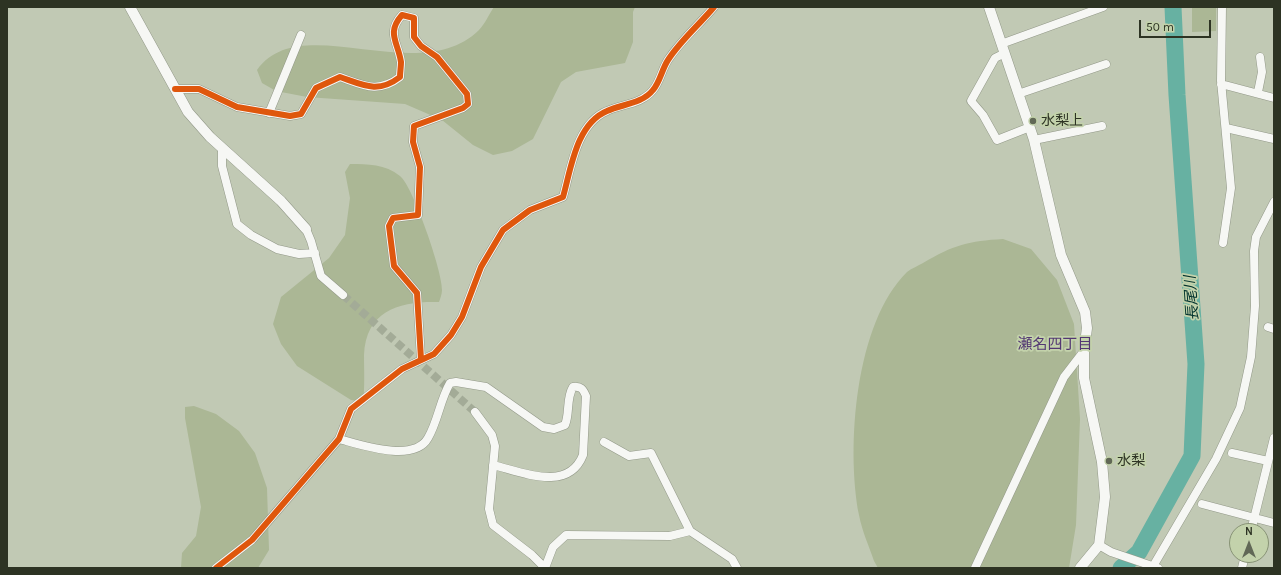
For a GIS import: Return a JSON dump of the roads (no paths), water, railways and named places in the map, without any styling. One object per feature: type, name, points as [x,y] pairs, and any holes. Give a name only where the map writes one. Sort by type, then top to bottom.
[{"type":"street","points":[[130,7],[188,112],[222,148],[281,201],[306,228],[315,253],[317,268],[320,276],[343,295]]},
{"type":"street","points":[[216,568],[252,540],[339,439],[351,409],[402,369],[434,354],[451,335],[462,317],[482,267],[503,230],[530,210],[563,197],[576,149],[584,132],[595,119],[607,111],[627,106],[653,90],[668,60],[714,7]]},
{"type":"street","points":[[989,7],[1034,140],[1061,255],[1085,312],[1087,328],[1084,351],[1084,378],[1105,480],[1105,504],[1099,545],[1080,568]]},
{"type":"street","points":[[1030,127],[997,140],[983,115],[971,101],[995,58],[1003,49],[1103,7]]},
{"type":"street","points":[[1222,7],[1221,84],[1231,188],[1222,244]]},
{"type":"street","points":[[175,89],[199,89],[238,107],[290,116],[301,114],[316,88],[340,77],[367,87],[388,86],[400,77],[401,62],[393,35],[395,23],[402,15],[414,18],[414,37],[421,46],[437,57],[467,94],[468,104],[463,108],[414,126],[412,142],[420,167],[418,215],[393,218],[389,226],[394,266],[417,293],[421,359]]},
{"type":"street","points":[[269,113],[301,35]]},
{"type":"street","points":[[1258,92],[1262,72],[1260,57]]},
{"type":"street","points":[[1018,94],[1106,64]]},
{"type":"street","points":[[1221,84],[1258,92],[1274,98]]},
{"type":"street","points":[[1034,140],[1102,126]]},
{"type":"street","points":[[1226,128],[1274,139]]},
{"type":"street","points":[[222,148],[222,166],[237,224],[252,235],[277,249],[299,254],[315,253]]},
{"type":"street","points":[[1099,545],[1111,552],[1153,566],[1216,459],[1240,408],[1251,358],[1255,306],[1254,251],[1256,237],[1274,202]]},
{"type":"street","points":[[974,568],[1064,377],[1084,351]]},
{"type":"street","points":[[339,439],[370,448],[413,450],[424,445],[429,436],[444,392],[450,383],[456,382],[486,387],[543,427],[554,429],[565,425],[568,419],[570,392],[573,387],[579,386],[584,389],[586,396],[583,455],[580,463],[570,472],[557,478],[539,476],[493,465]]},
{"type":"street","points":[[474,412],[492,435],[495,446],[489,509],[493,525],[532,555],[545,568],[553,547],[566,535],[670,536],[690,531]]},
{"type":"street","points":[[1253,523],[1270,464],[1274,438]]},
{"type":"street","points":[[604,442],[629,456],[651,453],[690,531],[732,559],[737,568]]},
{"type":"street","points":[[1232,453],[1270,464]]},
{"type":"street","points":[[1202,504],[1254,519],[1274,523]]},
{"type":"waterway","name":"長尾川","points":[[1121,568],[1139,552],[1192,456],[1196,364],[1177,95],[1173,7]]},
{"type":"tunnel","points":[[343,295],[475,412]]},
{"type":"place","name":"水梨上","points":[[1033,121]]},
{"type":"place","name":"水梨","points":[[1109,461]]},
{"type":"district","name":"瀬名四丁目","points":[[1055,345]]}]
